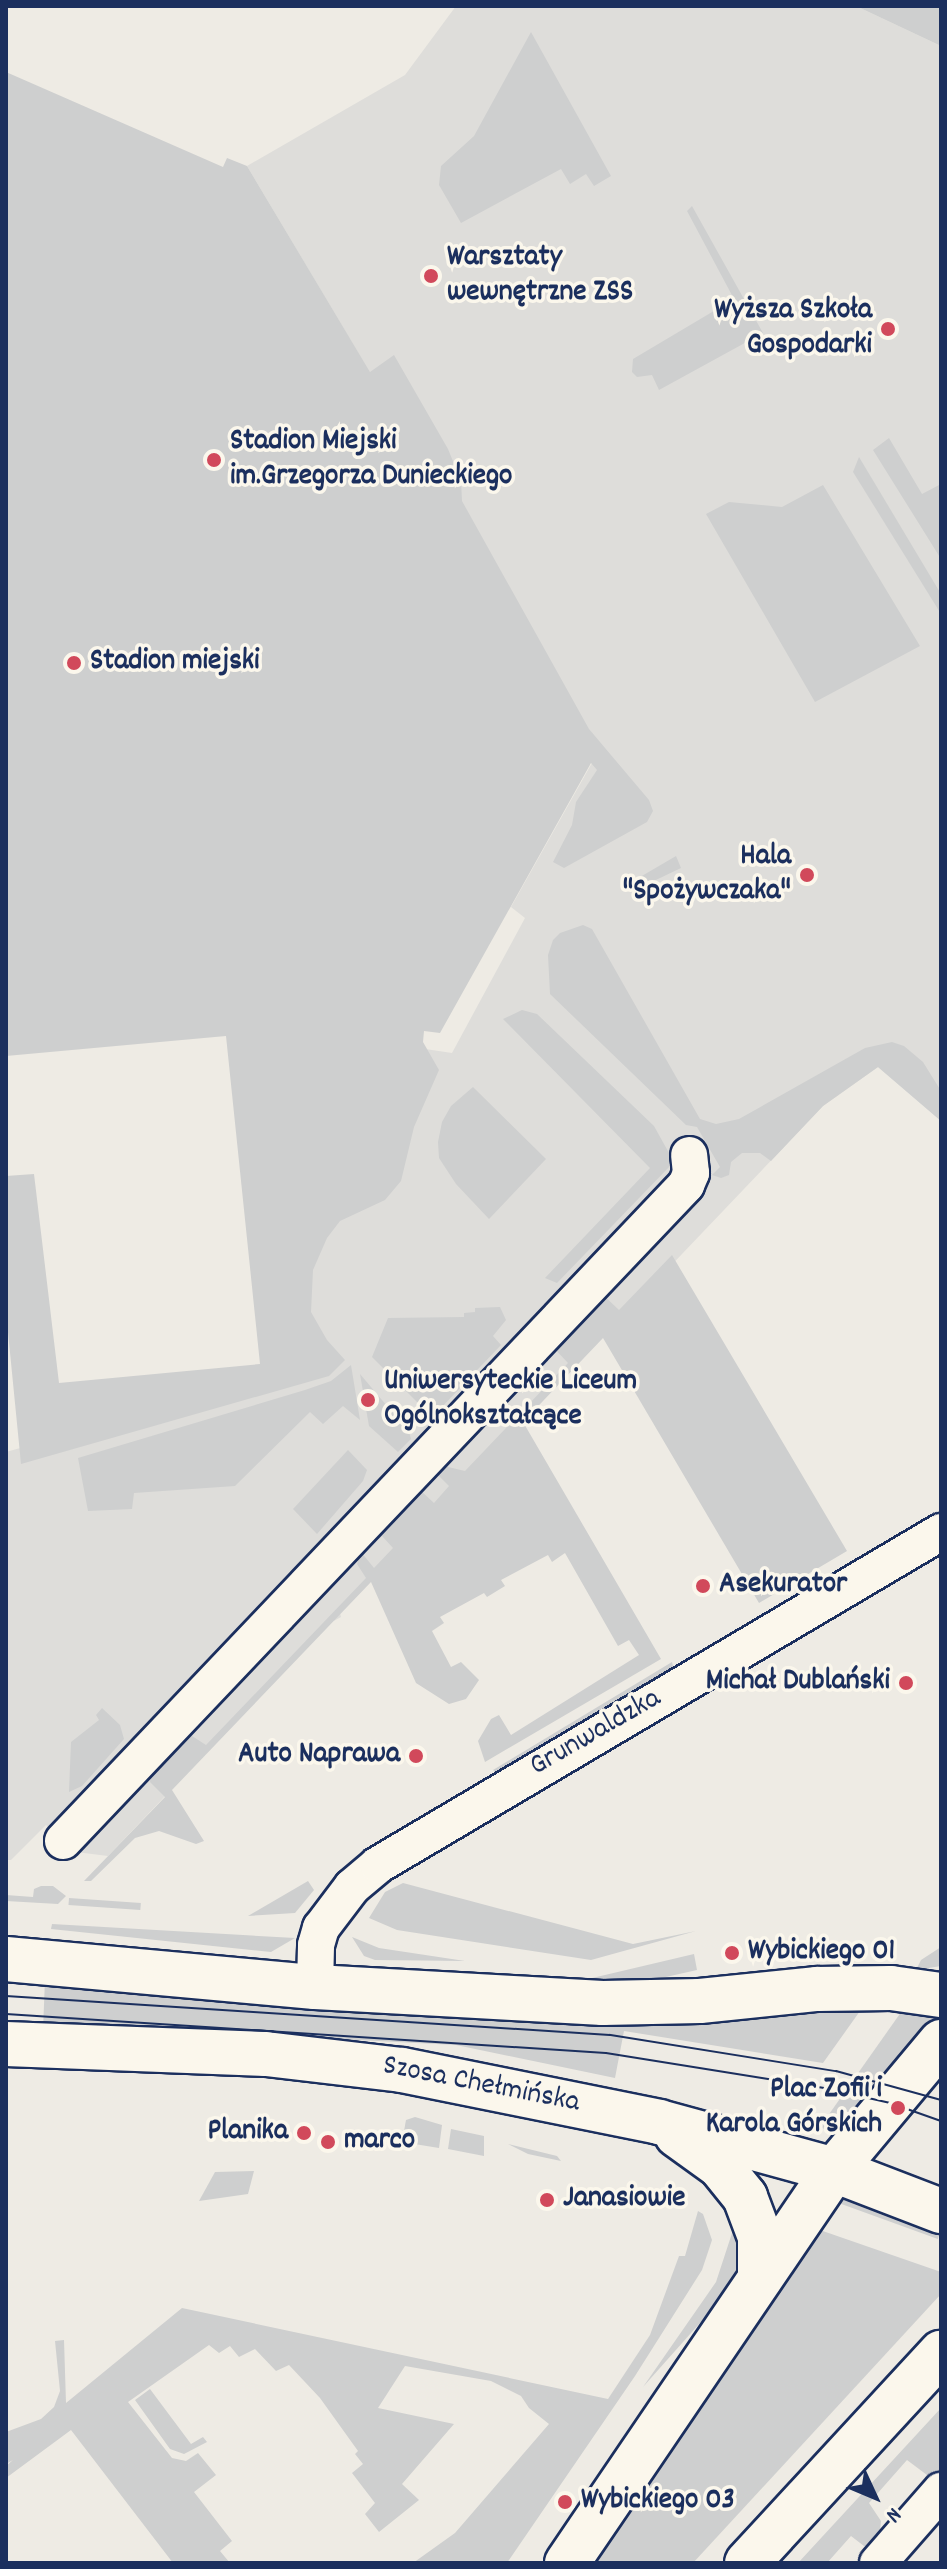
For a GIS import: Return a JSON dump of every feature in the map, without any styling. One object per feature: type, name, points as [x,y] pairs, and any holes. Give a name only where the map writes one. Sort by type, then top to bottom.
[{"type":"main road","points":[[13,1953],[315,1987],[603,2003],[700,2001],[817,1989],[891,1988],[941,1995]]},
{"type":"main road","points":[[567,2563],[834,2170],[941,2042]]},
{"type":"main road","name":"Szosa Chełmińska","points":[[6,2044],[266,2054],[370,2065],[659,2122],[834,2170],[941,2211]]},
{"type":"main road","points":[[659,2122],[720,2166],[745,2197],[760,2237],[760,2278]]},
{"type":"main road","points":[[747,2563],[941,2353]]},
{"type":"street","points":[[63,1841],[686,1185],[691,1173],[689,1155]]},
{"type":"street","name":"Grunwaldzka","points":[[315,1987],[316,1945],[321,1928],[352,1887],[378,1865],[941,1532]]},
{"type":"street","points":[[878,2563],[941,2491]]},
{"type":"shaded area","points":[[456,6],[856,6],[941,46],[941,1121],[878,1067],[823,1106],[340,1613],[341,1617],[330,1623],[108,1856],[76,1852],[46,1825],[11,1860],[6,1860],[6,1452],[271,1378],[250,1023],[452,1053],[525,918],[511,907],[597,754],[247,166],[405,75]]},
{"type":"shaded area","points":[[856,6],[941,6],[941,46]]},
{"type":"shaded area","points":[[531,32],[611,176],[594,186],[586,174],[570,184],[561,169],[461,223],[439,185],[441,166],[474,136]]},
{"type":"shaded area","name":"Stadion Miejski im.Grzegorza Dunieckiego","points":[[6,72],[223,167],[227,158],[247,166],[370,372],[394,355],[448,449],[461,481],[462,501],[589,729],[649,800],[653,811],[647,822],[564,868],[553,862],[572,825],[576,802],[597,770],[591,763],[440,1033],[424,1031],[423,1042],[439,1070],[414,1127],[401,1181],[385,1200],[340,1221],[327,1238],[313,1270],[311,1312],[327,1340],[345,1360],[329,1376],[21,1464],[6,1312],[6,1176],[34,1174],[59,1383],[260,1364],[226,1036],[6,1056]]},
{"type":"shaded area","points":[[692,206],[763,333],[659,390],[652,375],[637,377],[632,372],[633,359],[734,299],[687,211]]},
{"type":"shaded area","points":[[889,438],[922,494],[941,484],[941,559],[873,450]]},
{"type":"shaded area","points":[[859,457],[941,594],[941,614],[853,472]]},
{"type":"shaded area","points":[[823,485],[920,646],[815,702],[706,514],[729,502],[782,507]]},
{"type":"shaded area","points":[[676,856],[681,868],[639,888],[635,880]]},
{"type":"shaded area","points":[[583,925],[592,929],[700,1119],[716,1124],[739,1119],[865,1048],[892,1042],[904,1046],[923,1062],[941,1091],[941,1121],[878,1067],[823,1106],[771,1161],[760,1153],[742,1153],[731,1162],[729,1175],[721,1178],[712,1175],[720,1167],[697,1127],[686,1125],[550,994],[548,955],[553,940],[560,933]]},
{"type":"shaded area","points":[[522,1010],[537,1014],[654,1126],[669,1153],[670,1166],[557,1283],[545,1278],[650,1168],[503,1019]]},
{"type":"shaded area","points":[[473,1087],[546,1159],[489,1219],[456,1184],[439,1158],[442,1122],[451,1106]]},
{"type":"shaded area","points":[[672,1255],[847,1551],[759,1603],[603,1338],[523,1422],[661,1659],[485,1762],[478,1741],[491,1719],[499,1715],[511,1735],[639,1655],[629,1640],[618,1646],[565,1553],[552,1562],[548,1555],[501,1580],[505,1586],[487,1597],[484,1593],[440,1617],[444,1623],[432,1631],[451,1667],[461,1662],[479,1680],[466,1699],[449,1704],[416,1683],[371,1582],[172,1790],[204,1841],[196,1844],[159,1831],[135,1838],[91,1881],[84,1881],[165,1797],[150,1782],[151,1772],[184,1739],[192,1736],[206,1745],[366,1578],[357,1564],[361,1552],[374,1568],[393,1548],[382,1536],[379,1539],[375,1537],[420,1490],[434,1503],[449,1486],[435,1472],[444,1466],[465,1471],[568,1363],[551,1345],[600,1292],[619,1310]]},
{"type":"shaded area","points":[[500,1307],[506,1320],[493,1336],[501,1345],[439,1410],[420,1405],[372,1357],[388,1318],[464,1317],[464,1313],[475,1312],[475,1308]]},
{"type":"shaded area","points":[[351,1365],[360,1420],[343,1406],[323,1424],[310,1412],[235,1486],[134,1493],[132,1509],[88,1511],[78,1458],[305,1390],[331,1381]]},
{"type":"shaded area","points":[[360,1374],[409,1432],[411,1439],[398,1452],[369,1426]]},
{"type":"shaded area","points":[[348,1450],[367,1470],[363,1481],[317,1534],[293,1509]]},
{"type":"shaded area","points":[[672,1662],[674,1670],[498,1775],[493,1770]]},
{"type":"shaded area","points":[[102,1708],[120,1725],[124,1739],[82,1786],[69,1792],[71,1742],[99,1720],[96,1715]]},
{"type":"shaded area","points":[[308,1881],[314,1890],[295,1913],[248,1916]]},
{"type":"shaded area","points":[[403,1883],[633,1944],[696,1931],[591,1960],[397,1930],[369,1918],[385,1892]]},
{"type":"shaded area","points":[[53,1886],[66,1896],[58,1904],[6,1901],[6,1895],[33,1897],[34,1889]]},
{"type":"shaded area","points":[[69,1898],[141,1903],[140,1910],[69,1905]]},
{"type":"shaded area","points":[[52,1924],[295,1938],[271,1952],[51,1929]]},
{"type":"shaded area","points":[[352,1937],[379,1948],[465,1961],[375,1960],[364,1956]]},
{"type":"shaded area","points":[[941,1947],[941,1966],[916,1970],[921,1960]]},
{"type":"shaded area","points":[[694,1954],[697,1970],[639,1983],[588,1979]]},
{"type":"shaded area","points":[[45,1979],[865,2004],[823,2063],[624,2031],[615,2078],[456,2045],[181,2031],[43,2030]]},
{"type":"shaded area","points":[[904,2008],[936,2014],[835,2134],[820,2127]]},
{"type":"shaded area","points":[[415,2117],[442,2125],[439,2148],[402,2142],[406,2120]]},
{"type":"shaded area","points":[[451,2129],[484,2136],[484,2156],[448,2149]]},
{"type":"shaded area","points":[[508,2144],[557,2156],[561,2161],[528,2154]]},
{"type":"shaded area","points":[[254,2171],[248,2194],[199,2201],[215,2172]]},
{"type":"shaded area","points":[[840,2195],[941,2232],[938,2239],[837,2203]]},
{"type":"shaded area","points":[[698,2211],[703,2214],[712,2240],[702,2270],[635,2376],[507,2563],[413,2563],[455,2533],[549,2424],[529,2408],[521,2396],[491,2381],[405,2366],[378,2408],[454,2424],[402,2484],[419,2500],[379,2532],[365,2514],[375,2503],[352,2473],[363,2464],[355,2454],[358,2451],[320,2398],[289,2365],[276,2371],[255,2349],[239,2357],[230,2346],[219,2353],[209,2345],[128,2402],[172,2458],[186,2461],[198,2453],[216,2475],[194,2492],[232,2541],[220,2551],[230,2563],[173,2563],[71,2430],[6,2478],[6,2466],[13,2460],[6,2464],[6,2432],[41,2419],[54,2407],[60,2391],[55,2341],[64,2340],[66,2403],[182,2308],[608,2399],[650,2335],[679,2256],[685,2256]]},
{"type":"shaded area","points":[[740,2222],[741,2261],[723,2297],[643,2387],[716,2282],[735,2224]]},
{"type":"shaded area","points":[[817,2229],[941,2272],[941,2294],[693,2563],[591,2563]]},
{"type":"shaded area","points":[[150,2389],[191,2444],[203,2437],[207,2442],[184,2454],[170,2449],[135,2400]]},
{"type":"shaded area","points":[[941,2408],[941,2477],[931,2478],[907,2460],[869,2503],[881,2521],[880,2532],[871,2546],[864,2546],[851,2536],[827,2563],[798,2563]]},
{"type":"tram line","points":[[6,1996],[610,2035],[836,2071],[941,2100]]},
{"type":"tram line","points":[[6,2014],[606,2053],[824,2088],[890,2103],[941,2121]]},
{"type":"place","name":"Warsztaty wewnętrzne ZSS","points":[[431,276]]},
{"type":"place","name":"Wyższa Szkoła Gospodarki","points":[[888,329]]},
{"type":"place","name":"Stadion Miejski im.Grzegorza Dunieckiego","points":[[214,460]]},
{"type":"place","name":"Stadion miejski","points":[[74,663]]},
{"type":"place","name":"Hala \"Spożywczaka\"","points":[[807,875]]},
{"type":"place","name":"Uniwersyteckie Liceum Ogólnokształcące","points":[[368,1400]]},
{"type":"place","name":"Asekurator","points":[[703,1586]]},
{"type":"place","name":"Michał Dublański","points":[[906,1683]]},
{"type":"place","name":"Auto Naprawa","points":[[416,1756]]},
{"type":"place","name":"Wybickiego 01","points":[[732,1953]]},
{"type":"place","name":"Plac Zofii i Karola Górskich","points":[[898,2108]]},
{"type":"place","name":"Planika","points":[[304,2133]]},
{"type":"place","name":"marco","points":[[328,2142]]},
{"type":"place","name":"Janasiowie","points":[[547,2200]]},
{"type":"place","name":"Wybickiego 03","points":[[565,2502]]}]
